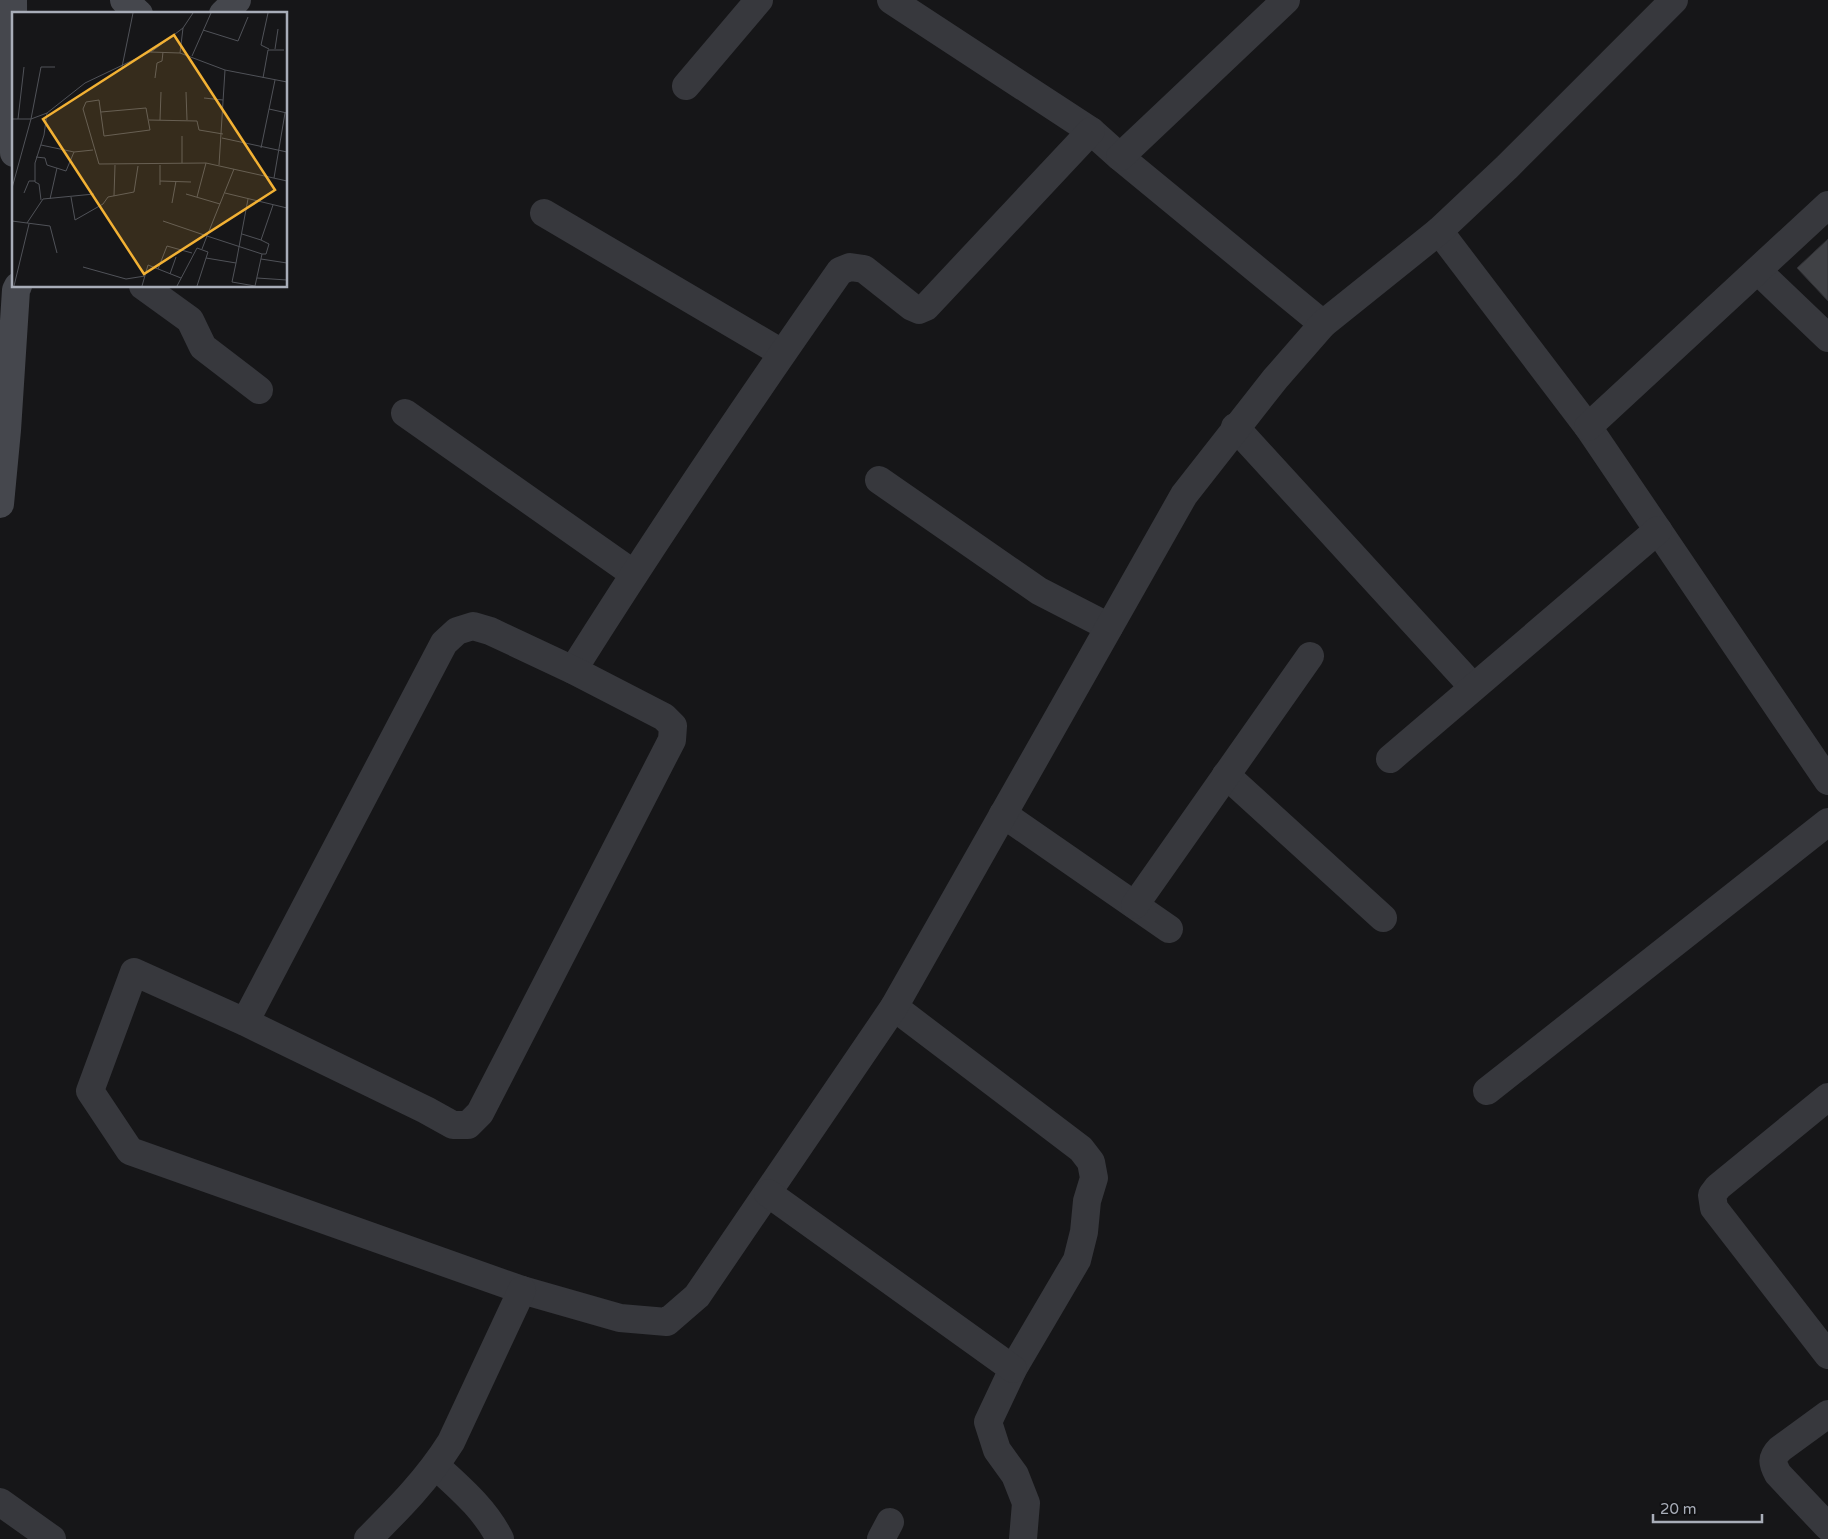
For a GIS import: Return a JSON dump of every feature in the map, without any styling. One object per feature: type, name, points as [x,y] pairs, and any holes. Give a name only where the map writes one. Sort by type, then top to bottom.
[{"type":"street","points":[[124,0],[137,12]]},
{"type":"street","points":[[225,12],[237,0]]},
{"type":"street","points":[[686,86],[759,0]]},
{"type":"street","points":[[891,0],[1091,131],[1120,157],[1324,324]]},
{"type":"street","points":[[1120,157],[1286,0]]},
{"type":"street","points":[[245,1022],[444,643],[456,631],[473,626],[490,631],[573,670],[664,717],[673,726],[672,740],[480,1113],[468,1125],[453,1125],[245,1022],[134,972],[90,1090],[130,1151],[522,1290],[620,1318],[667,1322],[697,1296],[894,1007],[1184,495],[1235,427],[1324,324],[1439,231],[1507,167],[1674,0]]},
{"type":"street","points":[[573,670],[634,574],[782,353],[840,271],[850,267],[864,269],[912,307],[918,310],[926,307],[1091,131]]},
{"type":"street","points":[[1588,427],[1828,205]]},
{"type":"street","points":[[544,213],[782,353]]},
{"type":"street","points":[[1439,231],[1588,427],[1828,781]]},
{"type":"street","points":[[1758,271],[1828,338]]},
{"type":"street","points":[[0,504],[17,288]]},
{"type":"street","points":[[146,288],[190,320],[204,347],[259,390]]},
{"type":"street","points":[[405,413],[634,574]]},
{"type":"street","points":[[1235,427],[1473,687]]},
{"type":"street","points":[[878,480],[1039,591],[1109,627]]},
{"type":"street","points":[[1390,759],[1658,530]]},
{"type":"street","points":[[1135,905],[1310,656]]},
{"type":"street","points":[[1226,775],[1383,918]]},
{"type":"street","points":[[1003,814],[1169,929]]},
{"type":"street","points":[[1487,1091],[1828,822]]},
{"type":"street","points":[[894,1007],[1081,1149],[1091,1162],[1094,1178],[1087,1201],[1084,1232],[1077,1260],[1013,1369],[988,1422],[997,1450],[1015,1475],[1026,1503],[1023,1539]]},
{"type":"street","points":[[1828,1097],[1718,1187],[1712,1195],[1714,1208],[1828,1355]]},
{"type":"street","points":[[768,1193],[1013,1369]]},
{"type":"street","points":[[368,1539],[408,1500],[436,1466],[450,1442],[522,1290]]},
{"type":"street","points":[[1828,1414],[1780,1448],[1773,1455],[1772,1464],[1778,1474],[1828,1527]]},
{"type":"street","points":[[436,1466],[482,1510],[500,1539]]},
{"type":"street","points":[[0,1502],[52,1539]]},
{"type":"building","points":[[1828,239],[1828,301],[1797,268]]}]
